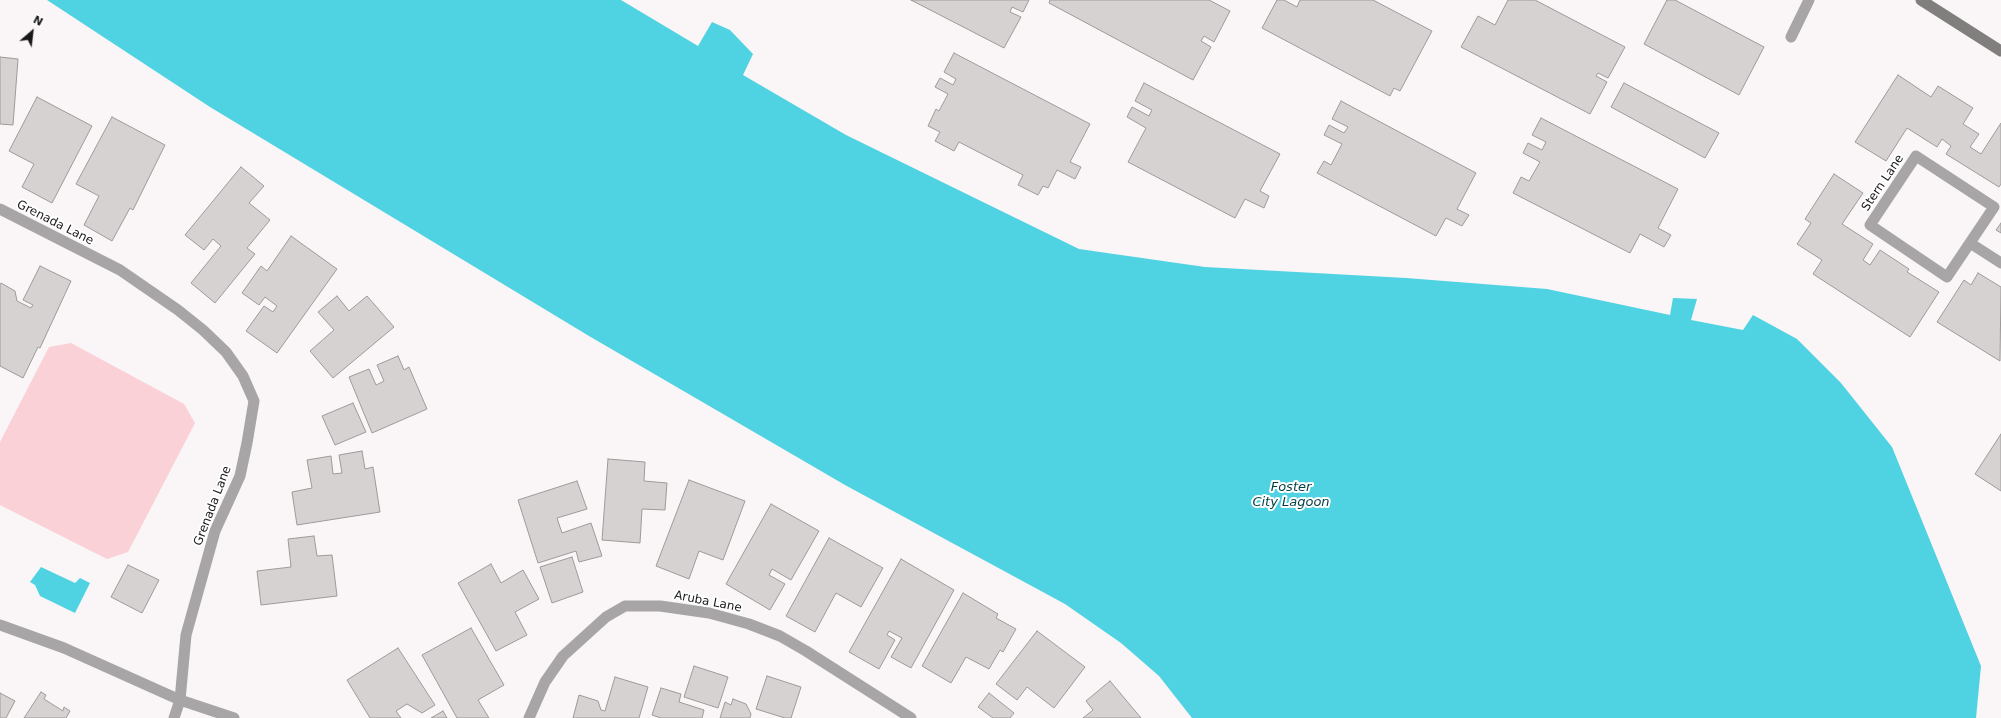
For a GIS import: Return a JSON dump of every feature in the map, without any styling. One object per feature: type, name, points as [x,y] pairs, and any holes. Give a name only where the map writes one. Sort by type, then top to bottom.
[{"type":"main road","points":[[1921,0],[2001,51]]},
{"type":"street","points":[[1791,37],[1809,0]]},
{"type":"street","name":"Stern Lane","points":[[1916,156],[1994,207],[1970,243],[1947,277],[1870,225],[1916,156]]},
{"type":"street","name":"Grenada Lane","points":[[0,209],[120,270],[178,310],[203,330],[226,352],[243,376],[254,401],[248,443],[240,476],[215,531],[186,635],[180,700],[174,718]]},
{"type":"street","points":[[1970,243],[2001,264]]},
{"type":"street","name":"Aruba Lane","points":[[528,718],[545,682],[563,656],[606,617],[625,606],[660,606],[709,613],[749,624],[780,636],[911,718]]},
{"type":"street","points":[[0,625],[64,648],[180,700],[234,718]]},
{"type":"shaded area","points":[[71,343],[184,404],[195,423],[128,552],[107,559],[0,505],[0,442],[49,347]]},
{"type":"water","name":"Foster City Lagoon","points":[[47,0],[621,0],[698,46],[712,22],[730,30],[753,54],[743,75],[846,135],[1079,249],[1205,267],[1406,278],[1547,289],[1670,315],[1673,298],[1697,299],[1691,320],[1743,330],[1753,315],[1797,339],[1841,383],[1892,447],[1981,666],[1976,718],[1192,718],[1159,676],[1121,643],[1065,604],[845,485],[589,336],[210,107]]},
{"type":"water","points":[[41,567],[75,583],[80,578],[90,583],[75,613],[40,596],[35,585],[30,582]]},
{"type":"building","points":[[911,0],[1029,0],[1023,12],[1012,7],[1010,12],[1021,17],[1004,48]]},
{"type":"building","points":[[1050,0],[1209,0],[1230,11],[1214,42],[1204,36],[1201,41],[1211,47],[1193,80],[1049,3]]},
{"type":"building","points":[[1277,0],[1284,0],[1297,7],[1300,0],[1373,0],[1432,31],[1400,91],[1394,88],[1390,96],[1262,28]]},
{"type":"building","points":[[1508,0],[1535,0],[1625,47],[1608,78],[1598,73],[1596,76],[1607,82],[1590,114],[1461,47],[1478,16],[1495,25]]},
{"type":"building","points":[[1667,0],[1675,0],[1764,47],[1739,95],[1644,44]]},
{"type":"building","points":[[954,53],[1090,124],[1070,162],[1081,167],[1075,179],[1057,170],[1048,188],[1043,186],[1038,195],[1018,185],[1023,175],[959,142],[954,151],[935,141],[940,132],[928,126],[936,109],[939,111],[948,94],[935,87],[940,78],[953,85],[956,79],[944,72]]},
{"type":"building","points":[[0,57],[18,59],[13,125],[0,124]]},
{"type":"building","points":[[1898,75],[1931,97],[1938,86],[1973,108],[1963,124],[1979,134],[1970,147],[1981,154],[2001,123],[2001,184],[1999,187],[1946,154],[1951,146],[1942,139],[1937,147],[1907,128],[1886,161],[1855,142]]},
{"type":"building","points":[[1144,83],[1280,154],[1260,191],[1269,196],[1264,208],[1245,199],[1235,218],[1128,162],[1146,128],[1127,117],[1132,107],[1149,116],[1152,110],[1135,101]]},
{"type":"building","points":[[1624,83],[1719,133],[1705,158],[1611,107]]},
{"type":"building","points":[[37,97],[92,126],[52,203],[22,187],[34,164],[9,151]]},
{"type":"building","points":[[1341,101],[1476,173],[1457,209],[1469,215],[1462,226],[1446,218],[1436,236],[1317,173],[1324,161],[1331,165],[1342,144],[1324,135],[1329,125],[1344,133],[1348,127],[1332,119]]},
{"type":"building","points":[[112,117],[165,145],[133,210],[130,208],[112,241],[84,225],[99,196],[76,184]]},
{"type":"building","points":[[1541,118],[1678,189],[1658,228],[1671,235],[1664,247],[1640,234],[1630,253],[1513,193],[1521,177],[1529,181],[1540,162],[1523,153],[1528,143],[1542,150],[1546,142],[1532,135]]},
{"type":"building","points":[[241,167],[264,186],[249,203],[270,220],[247,248],[255,254],[215,303],[191,283],[221,246],[213,239],[204,250],[185,235]]},
{"type":"building","points":[[1834,174],[1863,193],[1842,224],[1873,244],[1863,260],[1870,265],[1880,250],[1909,269],[1907,272],[1939,292],[1910,337],[1813,274],[1822,260],[1797,244],[1811,223],[1805,219]]},
{"type":"building","points":[[2001,223],[2001,233],[1996,230]]},
{"type":"building","points":[[291,236],[337,269],[277,353],[246,331],[264,306],[273,312],[277,306],[265,297],[259,305],[242,293],[261,266],[267,271]]},
{"type":"building","points":[[40,266],[71,281],[40,348],[38,347],[23,378],[0,366],[0,285],[1,283],[15,291],[17,301],[31,308],[33,305],[23,300]]},
{"type":"building","points":[[1978,273],[2001,287],[2000,361],[1937,322],[1964,280],[1971,285]]},
{"type":"building","points":[[337,296],[349,311],[367,296],[394,327],[333,378],[310,351],[334,330],[318,312]]},
{"type":"building","points":[[398,356],[404,370],[409,367],[427,409],[372,433],[349,377],[369,369],[376,385],[384,381],[377,365]]},
{"type":"building","points":[[353,403],[366,432],[335,445],[322,416]]},
{"type":"building","points":[[2001,434],[2001,491],[1975,474]]},
{"type":"building","points":[[362,451],[365,469],[373,467],[380,512],[297,525],[292,492],[312,488],[307,460],[331,456],[333,474],[342,473],[339,455]]},
{"type":"building","points":[[608,459],[645,462],[644,481],[667,483],[665,510],[642,509],[640,543],[602,540]]},
{"type":"building","points":[[689,480],[745,501],[723,560],[699,551],[689,579],[656,566]]},
{"type":"building","points":[[577,481],[587,509],[557,518],[562,533],[591,523],[602,556],[579,562],[576,551],[538,563],[518,500]]},
{"type":"building","points":[[771,504],[819,531],[791,580],[772,569],[769,575],[785,584],[770,610],[726,584]]},
{"type":"building","points":[[314,536],[317,556],[332,555],[337,596],[261,605],[257,571],[291,567],[288,539]]},
{"type":"building","points":[[829,538],[883,568],[861,607],[836,593],[815,632],[786,616]]},
{"type":"building","points":[[572,557],[583,592],[552,603],[540,567]]},
{"type":"building","points":[[901,559],[954,590],[911,668],[891,657],[902,638],[889,631],[887,635],[895,640],[879,669],[849,652]]},
{"type":"building","points":[[491,564],[501,583],[523,570],[539,599],[515,612],[527,635],[496,651],[458,583]]},
{"type":"building","points":[[128,565],[159,580],[142,613],[111,597]]},
{"type":"building","points":[[963,593],[998,614],[996,618],[1016,629],[1003,652],[1000,650],[989,669],[966,657],[951,683],[922,666]]},
{"type":"building","points":[[471,628],[504,685],[478,700],[489,718],[457,718],[422,655]]},
{"type":"building","points":[[1037,631],[1085,667],[1054,708],[1027,687],[1017,700],[996,684]]},
{"type":"building","points":[[398,648],[435,705],[422,713],[407,704],[396,711],[401,718],[370,718],[347,680]]},
{"type":"building","points":[[694,666],[728,677],[718,708],[684,697]]},
{"type":"building","points":[[767,676],[801,687],[791,718],[785,718],[756,709]]},
{"type":"building","points":[[615,677],[648,687],[639,718],[573,718],[579,695],[598,701],[601,710],[605,711]]},
{"type":"building","points":[[1110,681],[1141,718],[1083,718],[1093,710],[1086,701]]},
{"type":"building","points":[[661,688],[681,694],[679,702],[704,710],[702,718],[661,718],[652,715]]},
{"type":"building","points":[[41,692],[46,695],[44,699],[63,711],[64,707],[70,711],[66,718],[24,718]]},
{"type":"building","points":[[0,693],[15,701],[6,718],[0,718]]},
{"type":"building","points":[[989,693],[1014,713],[1010,718],[993,718],[978,707]]},
{"type":"building","points":[[733,699],[746,704],[751,714],[750,718],[720,718],[725,702],[731,705]]},
{"type":"building","points":[[443,711],[447,718],[431,718]]}]
